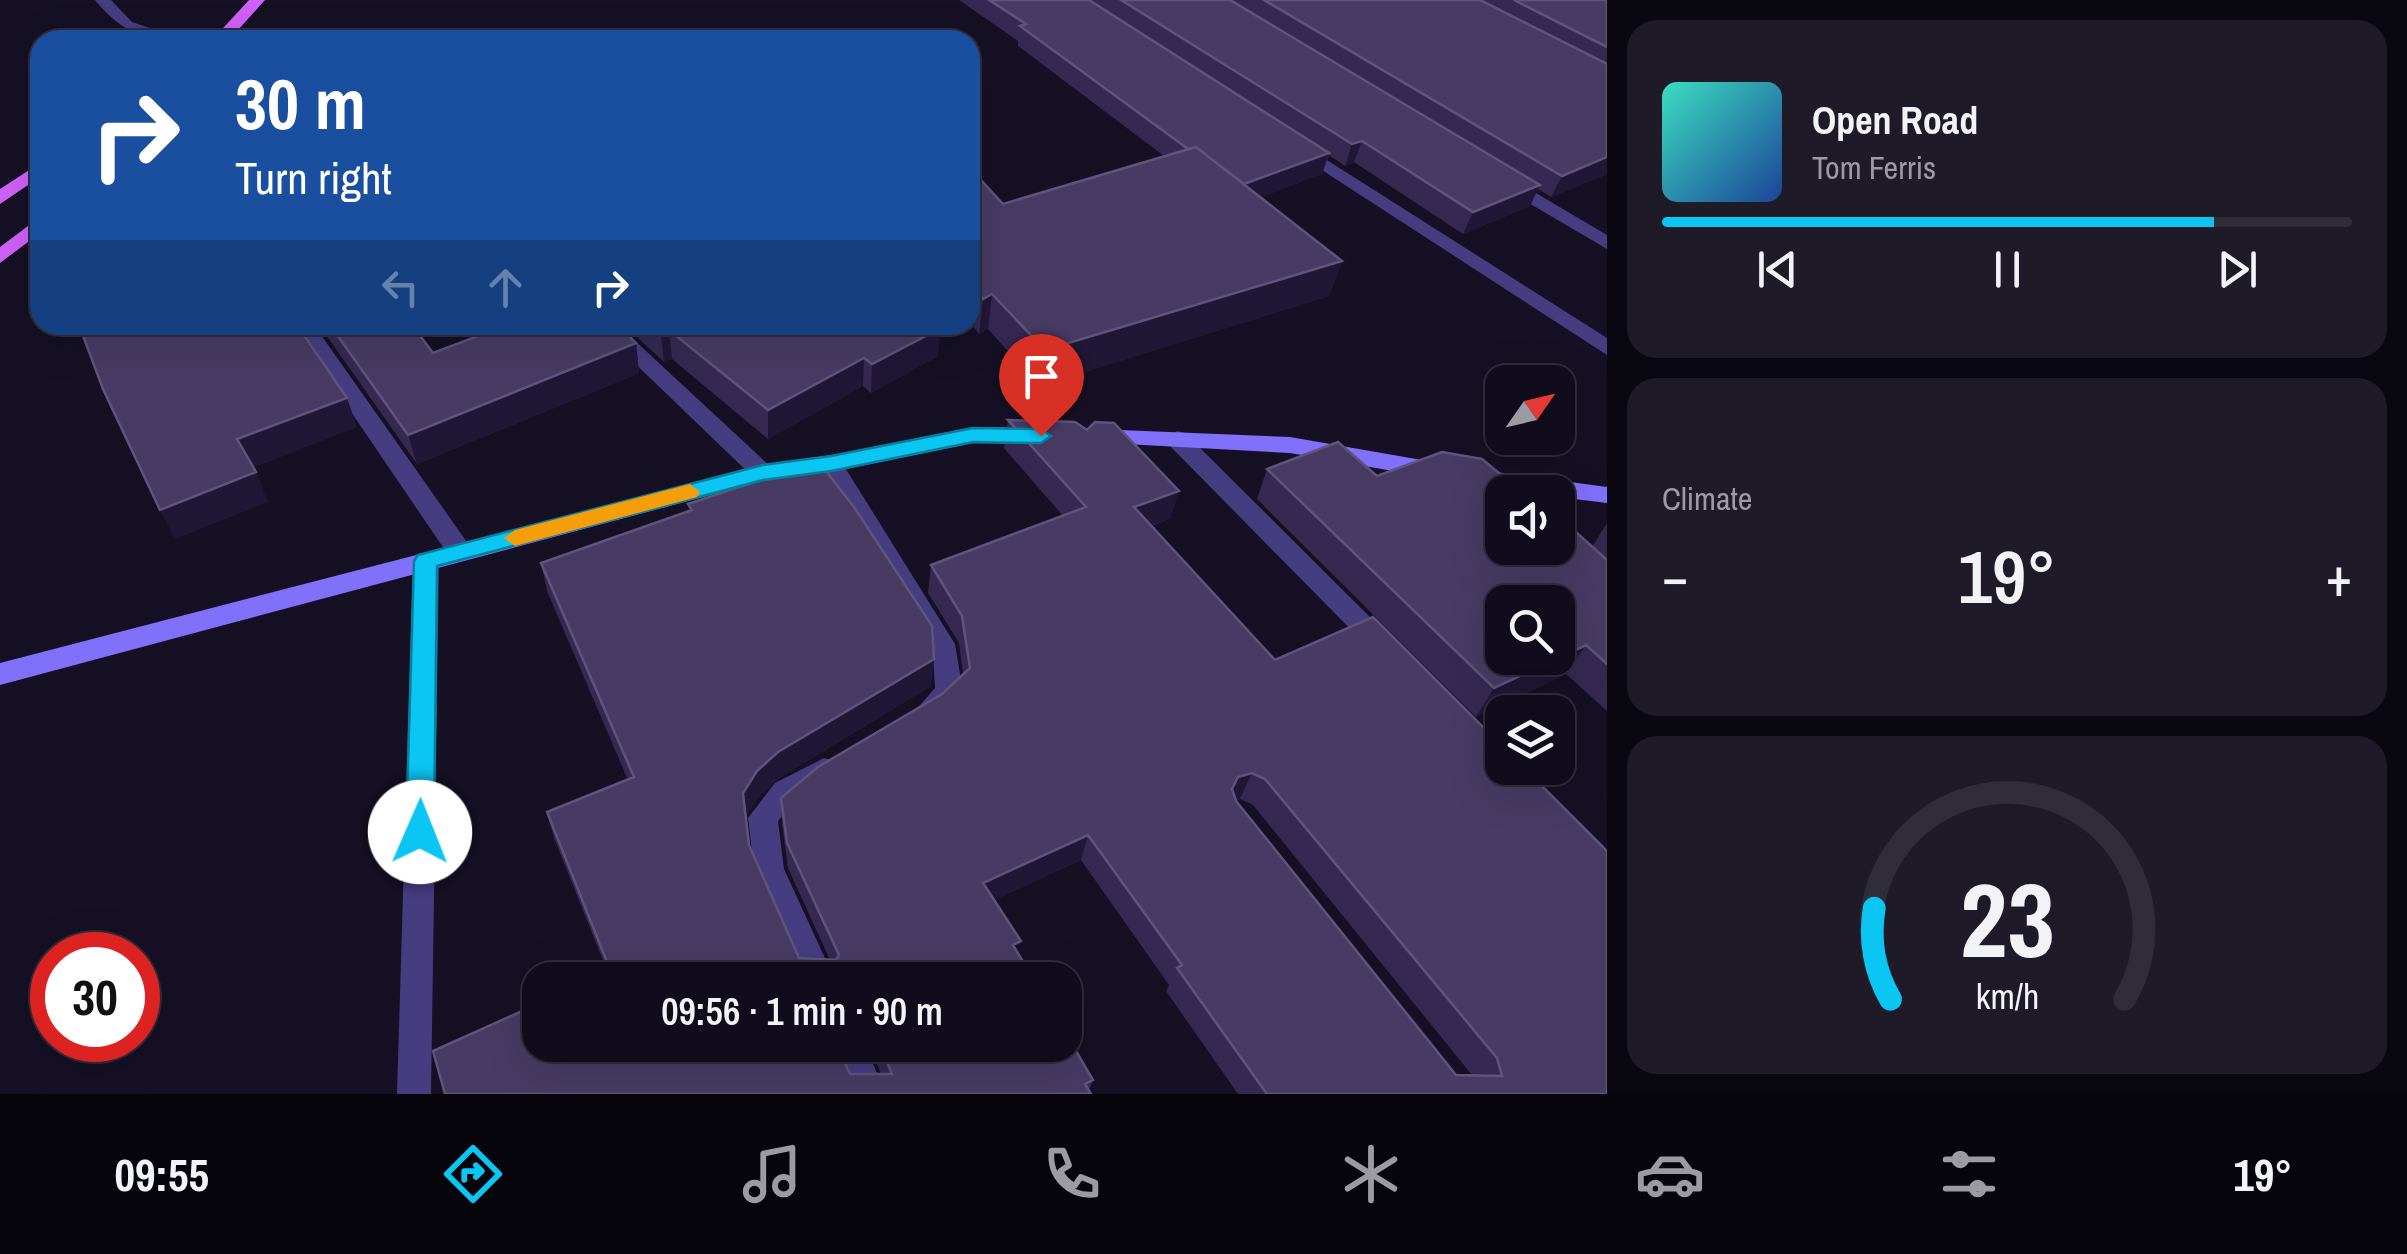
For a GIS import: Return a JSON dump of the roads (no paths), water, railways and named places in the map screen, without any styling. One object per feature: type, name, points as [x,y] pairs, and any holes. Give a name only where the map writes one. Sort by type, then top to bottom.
[{"type":"main road","points":[[229,30],[257,0]]},
{"type":"main road","points":[[0,198],[30,176]]},
{"type":"main road","points":[[0,256],[30,231]]},
{"type":"street","points":[[103,0],[126,24],[146,30]]},
{"type":"street","points":[[1283,137],[1607,348]]},
{"type":"street","points":[[1490,172],[1607,242]]},
{"type":"street","points":[[310,335],[460,552]]},
{"type":"street","points":[[617,335],[763,472]]},
{"type":"street","points":[[0,674],[763,472],[831,464],[973,435],[1290,445],[1476,478],[1607,495]]},
{"type":"street","points":[[1176,439],[1394,657]]},
{"type":"street","points":[[831,464],[946,651],[949,692],[924,716],[906,725]]},
{"type":"street","points":[[1476,478],[1485,486]]},
{"type":"street","points":[[414,1094],[426,561]]},
{"type":"street","points":[[810,962],[769,869],[763,818],[784,792],[854,754]]},
{"type":"street","points":[[855,1062],[869,1094]]}]
